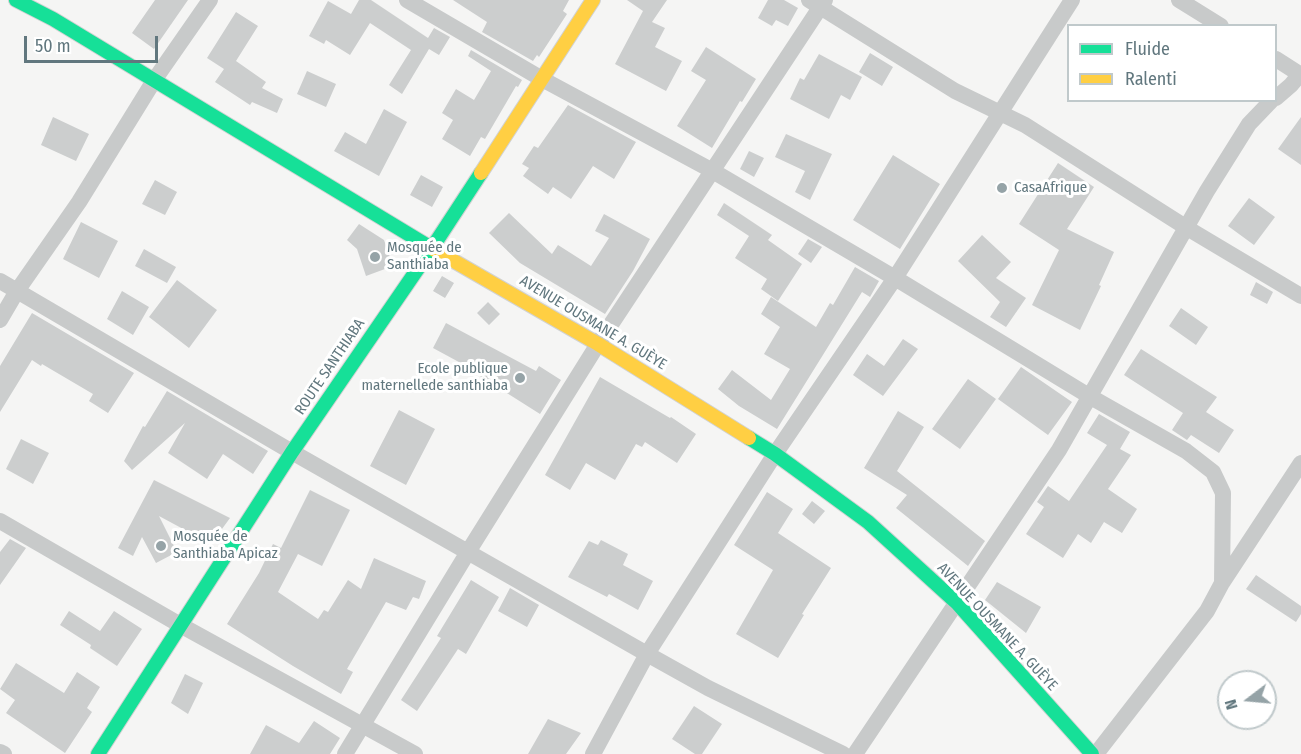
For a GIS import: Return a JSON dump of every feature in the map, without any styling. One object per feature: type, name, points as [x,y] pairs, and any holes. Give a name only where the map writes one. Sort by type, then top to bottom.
[{"type":"street","name":"AVENUE OUSMANE A. GUÈYE","points":[[16,0],[53,18],[155,79],[432,248],[598,344],[775,454],[868,522],[957,603],[1094,754]]},
{"type":"street","points":[[0,320],[17,291],[79,202],[155,79],[210,0]]},
{"type":"street","points":[[407,0],[542,79],[711,170],[1089,396],[1186,451],[1213,472],[1223,493],[1222,584]]},
{"type":"street","name":"ROUTE SANTHIABA","points":[[98,754],[292,452],[432,248],[593,0]]},
{"type":"street","points":[[592,754],[647,654],[775,454],[895,278],[999,111],[1072,0]]},
{"type":"street","points":[[1179,0],[1218,24]]},
{"type":"street","points":[[345,754],[598,344],[818,2],[955,91],[1025,125],[1187,228],[1301,296]]},
{"type":"street","points":[[1277,60],[1300,74],[1277,97]]},
{"type":"street","points":[[855,754],[1059,450],[1250,124],[1271,102]]},
{"type":"street","points":[[0,281],[292,452],[647,654],[708,688],[843,754]]},
{"type":"street","points":[[1094,754],[1207,611],[1222,584],[1301,463]]},
{"type":"street","points":[[0,521],[182,626],[415,754]]},
{"type":"street","points":[[0,752],[4,754]]},
{"type":"building","points":[[155,0],[188,0],[154,49],[132,33]]},
{"type":"building","points":[[359,0],[371,0],[428,38],[434,28],[450,37],[439,55],[429,49],[402,94],[389,85],[411,50],[370,23],[350,55],[326,40],[324,44],[309,36],[328,1],[351,14]]},
{"type":"building","points":[[453,0],[569,0],[563,11],[567,14],[539,57],[537,55],[533,61],[482,32],[487,22]]},
{"type":"building","points":[[627,0],[667,0],[652,22],[665,28],[655,47],[682,61],[666,91],[615,64],[643,11]]},
{"type":"building","points":[[768,0],[784,0],[798,8],[788,26],[776,20],[772,26],[758,18]]},
{"type":"building","points":[[236,12],[258,26],[236,61],[266,82],[262,88],[283,99],[277,113],[252,102],[250,105],[215,82],[224,69],[207,58]]},
{"type":"building","points":[[706,47],[756,79],[712,148],[677,126],[706,80],[691,71]]},
{"type":"building","points":[[471,50],[522,80],[518,87],[516,86],[485,139],[481,137],[470,156],[442,139],[453,120],[442,113],[456,89],[474,100],[491,71],[468,56]]},
{"type":"building","points":[[870,53],[893,67],[882,86],[859,72]]},
{"type":"building","points":[[819,54],[862,77],[850,100],[841,95],[829,119],[790,99],[800,78],[804,80]]},
{"type":"building","points":[[307,71],[336,84],[326,107],[297,94]]},
{"type":"building","points":[[568,105],[636,142],[614,179],[593,166],[571,199],[553,187],[548,194],[523,176],[529,168],[522,164],[534,146],[538,148]]},
{"type":"building","points":[[384,109],[407,122],[379,176],[334,151],[345,132],[366,144]]},
{"type":"building","points":[[53,117],[89,134],[76,161],[41,145]]},
{"type":"building","points":[[1301,117],[1301,165],[1278,149]]},
{"type":"building","points":[[786,134],[832,154],[810,200],[795,192],[805,171],[775,157]]},
{"type":"building","points":[[749,151],[764,158],[754,177],[740,169]]},
{"type":"building","points":[[893,155],[940,184],[900,249],[853,220]]},
{"type":"building","points":[[1058,163],[1094,187],[1067,229],[1114,252],[1080,330],[1032,305],[1059,250],[1019,224]]},
{"type":"building","points":[[421,175],[443,187],[432,207],[410,195]]},
{"type":"building","points":[[155,180],[177,192],[165,215],[142,204]]},
{"type":"building","points":[[1249,198],[1275,217],[1254,245],[1228,226]]},
{"type":"building","points":[[724,203],[772,235],[768,240],[802,264],[778,301],[761,289],[767,279],[735,258],[749,236],[717,215]]},
{"type":"building","points":[[509,213],[552,254],[558,245],[591,266],[609,238],[595,231],[604,214],[650,239],[633,271],[605,314],[520,263],[489,233]]},
{"type":"building","points":[[81,222],[118,241],[99,278],[63,259]]},
{"type":"building","name":"Mosquée de Santhiaba","points":[[359,224],[384,240],[393,266],[366,276],[357,249],[347,240]]},
{"type":"building","points":[[982,235],[1011,262],[996,278],[1026,298],[1006,327],[990,317],[1000,302],[958,261]]},
{"type":"building","points":[[808,239],[822,247],[811,263],[798,254]]},
{"type":"building","points":[[144,249],[176,267],[167,283],[135,266]]},
{"type":"building","points":[[855,267],[879,281],[870,297],[862,292],[777,429],[739,406],[718,389],[732,370],[771,400],[790,369],[764,354],[780,327],[761,314],[771,297],[816,327],[830,303],[833,305]]},
{"type":"building","points":[[442,276],[454,283],[445,298],[433,291]]},
{"type":"building","points":[[177,280],[217,310],[189,348],[149,317]]},
{"type":"building","points":[[1256,282],[1273,292],[1267,304],[1250,295]]},
{"type":"building","points":[[122,291],[149,307],[133,335],[107,319]]},
{"type":"building","points":[[488,302],[500,314],[489,325],[477,313]]},
{"type":"building","points":[[1181,308],[1208,327],[1196,345],[1169,326]]},
{"type":"building","points":[[32,313],[134,373],[108,413],[89,401],[93,394],[32,360],[0,412],[0,366]]},
{"type":"building","name":"Ecole publique maternellede santhiaba","points":[[446,323],[536,371],[539,366],[561,380],[540,414],[480,376],[481,374],[433,348]]},
{"type":"building","points":[[903,339],[918,349],[883,396],[853,375],[867,354],[884,366]]},
{"type":"building","points":[[1141,349],[1217,397],[1206,412],[1234,430],[1219,453],[1191,435],[1187,440],[1172,430],[1183,413],[1124,375]]},
{"type":"building","points":[[1021,367],[1072,402],[1048,435],[998,399]]},
{"type":"building","points":[[600,377],[671,417],[696,434],[677,463],[645,442],[642,447],[636,444],[615,480],[586,463],[570,490],[545,475]]},
{"type":"building","points":[[968,379],[996,399],[960,449],[932,429]]},
{"type":"building","points":[[167,391],[268,451],[253,474],[223,454],[207,479],[168,453],[185,423],[132,470],[124,461],[143,426],[145,427]]},
{"type":"building","points":[[399,410],[435,429],[406,485],[370,466]]},
{"type":"building","points":[[898,411],[924,427],[897,471],[985,541],[968,566],[896,508],[907,495],[864,468]]},
{"type":"building","points":[[1099,414],[1130,432],[1120,449],[1131,455],[1108,489],[1137,509],[1122,533],[1104,522],[1091,543],[1078,534],[1063,558],[1026,534],[1044,507],[1037,502],[1048,486],[1069,501],[1107,445],[1087,433]]},
{"type":"building","points":[[21,439],[49,453],[33,484],[6,469]]},
{"type":"building","points":[[154,480],[230,518],[211,544],[159,516],[177,552],[156,563],[142,537],[133,556],[118,548]]},
{"type":"building","points":[[310,490],[350,510],[322,566],[298,554],[278,592],[318,619],[324,610],[328,612],[348,580],[361,589],[374,558],[426,581],[419,599],[413,597],[406,610],[386,602],[347,669],[353,672],[341,694],[227,624],[259,573],[273,544],[281,548]]},
{"type":"building","points":[[767,492],[793,509],[778,533],[831,568],[778,658],[736,634],[773,570],[734,545]]},
{"type":"building","points":[[812,501],[825,511],[814,524],[802,514]]},
{"type":"building","points":[[10,539],[26,548],[0,585],[0,552]]},
{"type":"building","points":[[601,540],[628,554],[623,565],[653,581],[638,610],[609,594],[607,597],[568,577],[589,541],[598,545]]},
{"type":"building","points":[[1256,575],[1301,606],[1301,614],[1296,622],[1246,589]]},
{"type":"building","points":[[471,580],[499,597],[466,654],[458,649],[417,711],[401,700],[441,638],[437,636]]},
{"type":"building","points":[[997,582],[1041,607],[1026,633],[985,600]]},
{"type":"building","points":[[510,588],[539,605],[527,627],[498,611]]},
{"type":"building","points":[[69,611],[100,631],[114,611],[142,629],[117,666],[90,648],[91,645],[60,625]]},
{"type":"building","points":[[16,663],[64,693],[77,672],[100,687],[87,708],[92,712],[65,753],[6,713],[15,700],[0,689]]},
{"type":"building","points":[[185,674],[203,683],[188,714],[171,703]]},
{"type":"building","points":[[694,706],[722,724],[702,754],[695,754],[672,739]]},
{"type":"building","points":[[548,719],[581,733],[566,754],[528,754]]},
{"type":"building","points":[[314,721],[340,738],[330,754],[250,754],[266,725],[299,743]]},
{"type":"traffic: fast","points":[[16,0],[53,19],[433,249]]},
{"type":"traffic: fast","points":[[98,754],[292,452],[481,173]]},
{"type":"traffic: fast","points":[[749,438],[775,454],[868,522],[957,603],[1092,754]]},
{"type":"traffic: slow","points":[[481,173],[593,0]]},
{"type":"traffic: slow","points":[[433,249],[598,344],[749,438]]},
{"type":"place","name":"CasaAfrique","points":[[1002,188]]},
{"type":"place","name":"Mosquée de Santhiaba","points":[[375,257]]},
{"type":"place","name":"Ecole publique maternellede santhiaba","points":[[520,378]]},
{"type":"place","name":"Mosquée de Santhiaba Apicaz","points":[[161,546]]}]
